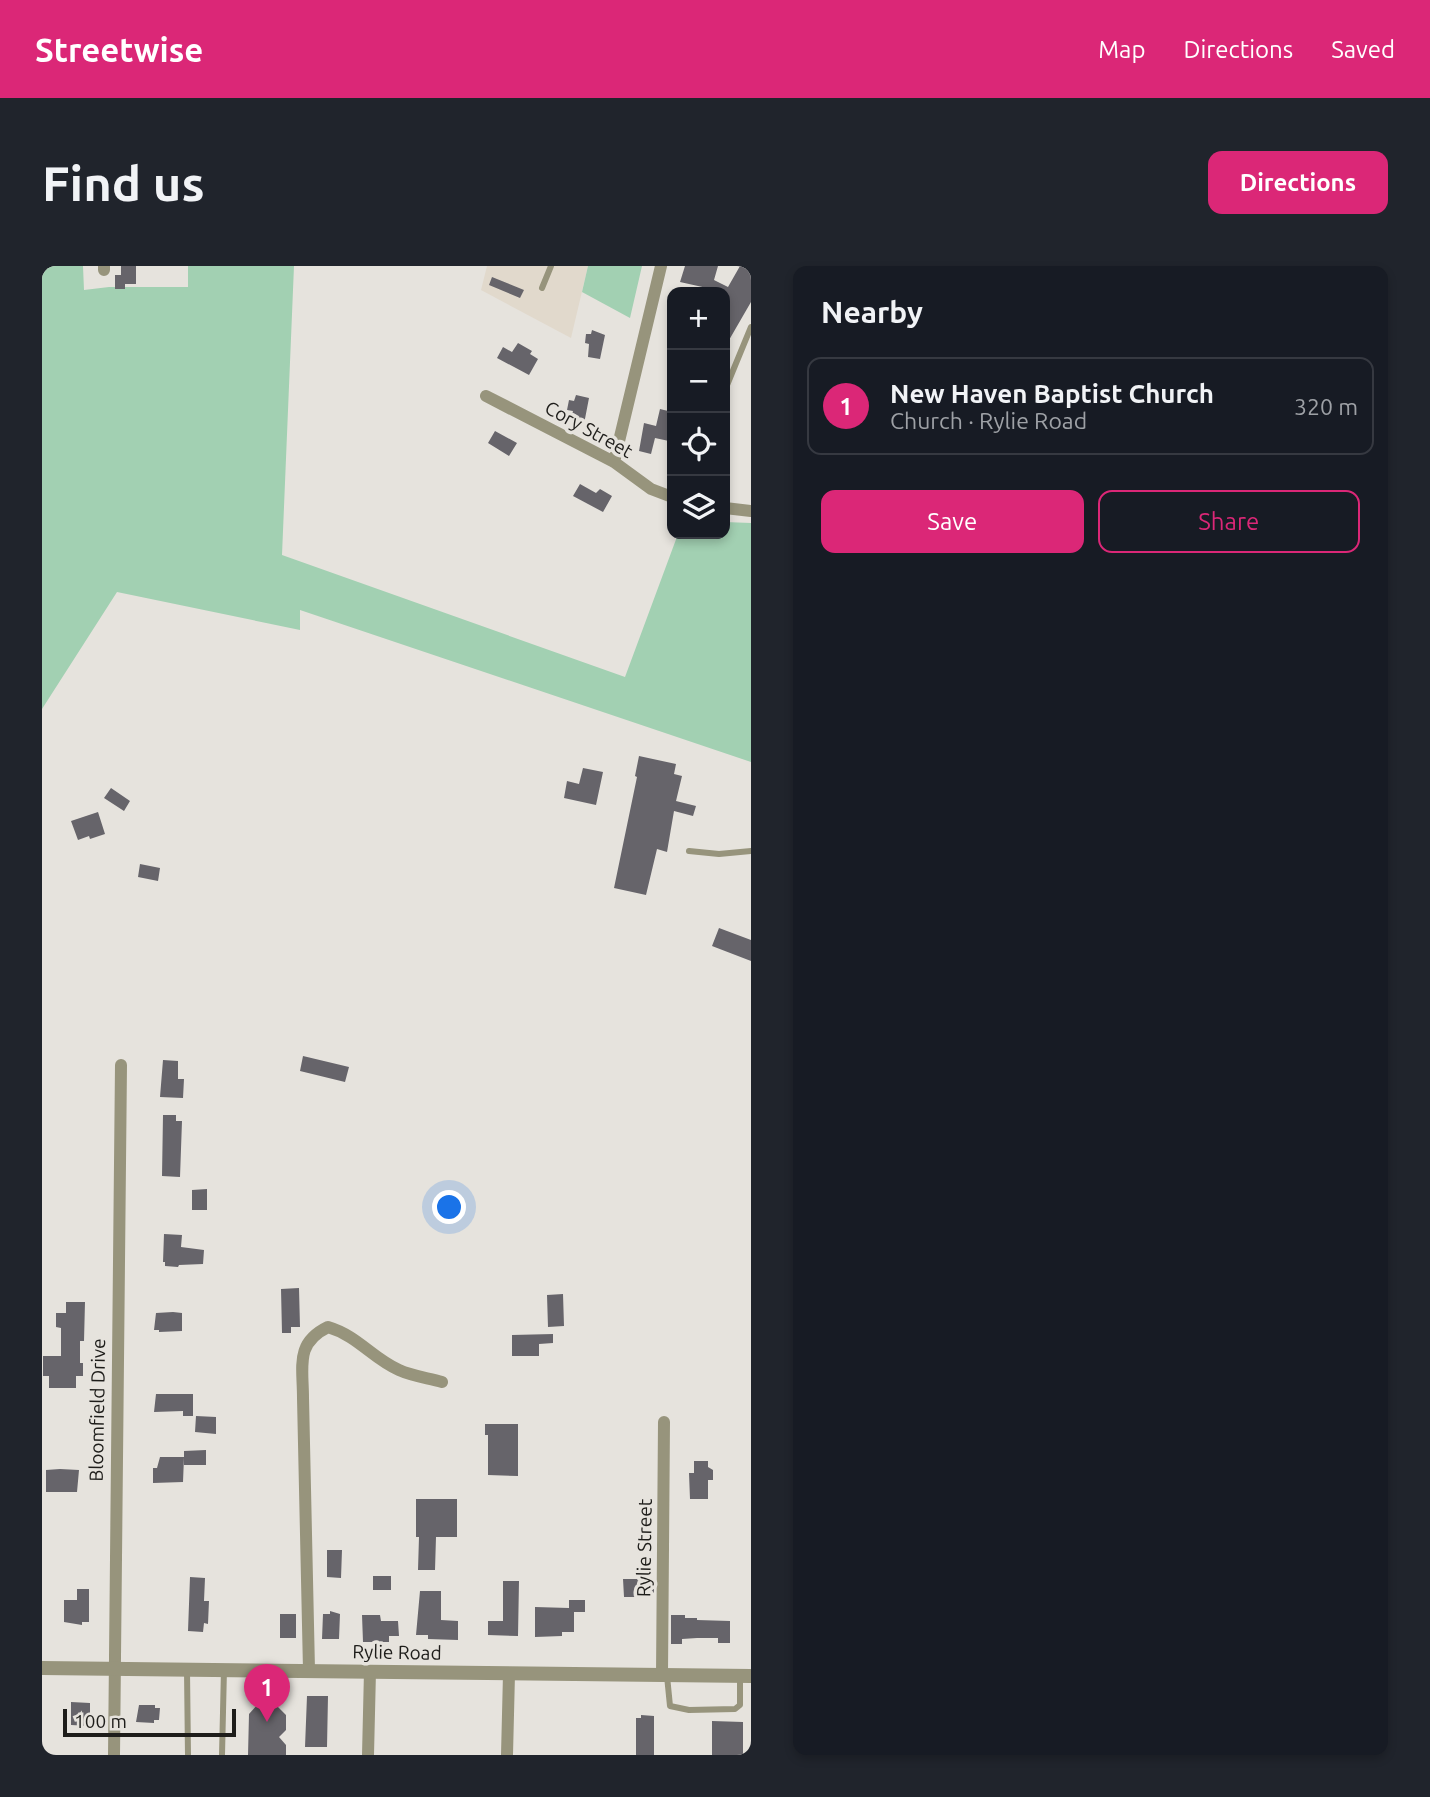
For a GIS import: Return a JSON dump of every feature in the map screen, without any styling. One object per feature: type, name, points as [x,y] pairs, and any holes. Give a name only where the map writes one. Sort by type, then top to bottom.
[{"type":"street","points":[[614,462],[661,266]]},
{"type":"street","name":"Cory Street","points":[[486,397],[614,462],[651,489],[667,495]]},
{"type":"street","points":[[730,509],[751,511]]},
{"type":"street","name":"Bloomfield Drive","points":[[114,1755],[121,1065]]},
{"type":"street","points":[[309,1670],[303,1398],[303,1355],[306,1344],[313,1334],[328,1327],[346,1332],[400,1371],[442,1382]]},
{"type":"street","name":"Rylie Street","points":[[664,1422],[665,1674]]},
{"type":"street","name":"Rylie Road","points":[[42,1668],[746,1676]]},
{"type":"street","points":[[368,1755],[370,1671]]},
{"type":"street","points":[[507,1755],[509,1674]]},
{"type":"lane","points":[[542,288],[551,266]]},
{"type":"lane","points":[[730,378],[751,327]]},
{"type":"lane","points":[[689,850],[719,854],[751,850]]},
{"type":"lane","points":[[187,1669],[188,1755]]},
{"type":"lane","points":[[222,1755],[224,1669]]},
{"type":"lane","points":[[665,1674],[670,1706],[689,1710],[735,1709],[740,1705],[746,1676]]},
{"type":"shaded area","points":[[487,266],[588,266],[571,338],[481,290]]},
{"type":"green space","points":[[42,266],[83,266],[84,290],[109,287],[188,287],[188,266],[294,266],[282,555],[625,677],[676,539],[730,539],[730,522],[751,523],[751,762],[300,610],[300,630],[117,592],[42,709]]},
{"type":"green space","points":[[588,266],[642,266],[630,318],[582,292]]},
{"type":"building","points":[[121,266],[136,266],[136,284],[125,284],[125,289],[115,289],[115,275],[121,275]]},
{"type":"building","points":[[685,266],[718,266],[714,280],[728,287],[702,287],[680,282]]},
{"type":"building","points":[[740,266],[751,270],[751,302],[730,338],[728,287]]},
{"type":"building","points":[[492,277],[524,290],[520,298],[489,285]]},
{"type":"building","points":[[592,330],[605,335],[600,359],[588,357],[589,344],[585,343],[586,334],[591,334]]},
{"type":"building","points":[[518,343],[532,351],[530,354],[538,359],[529,375],[497,358],[503,347],[512,352]]},
{"type":"building","points":[[576,395],[589,398],[584,424],[570,421],[573,411],[567,410],[569,400],[574,401]]},
{"type":"building","points":[[660,409],[667,411],[667,441],[655,438],[651,454],[639,451],[644,423],[656,426]]},
{"type":"building","points":[[495,431],[517,443],[509,456],[488,443]]},
{"type":"building","points":[[580,484],[596,493],[600,489],[612,496],[603,512],[573,496]]},
{"type":"building","points":[[639,756],[676,764],[674,774],[682,776],[676,801],[696,806],[693,816],[674,811],[667,852],[657,849],[646,895],[614,888]]},
{"type":"building","points":[[583,768],[603,772],[596,805],[564,798],[567,781],[579,784]]},
{"type":"building","points":[[111,788],[130,801],[124,811],[104,798]]},
{"type":"building","points":[[98,812],[105,834],[78,840],[71,821]]},
{"type":"building","points":[[140,864],[160,868],[158,881],[138,877]]},
{"type":"building","points":[[719,928],[751,940],[751,961],[712,946]]},
{"type":"building","points":[[303,1056],[349,1067],[345,1082],[300,1071]]},
{"type":"building","points":[[163,1060],[178,1061],[178,1079],[184,1079],[183,1098],[160,1097]]},
{"type":"building","points":[[163,1115],[176,1115],[176,1121],[182,1121],[180,1177],[162,1176]]},
{"type":"building","points":[[207,1189],[207,1210],[192,1210],[192,1190]]},
{"type":"building","points":[[164,1234],[182,1235],[181,1247],[204,1250],[203,1264],[165,1266]]},
{"type":"building","points":[[299,1288],[300,1327],[291,1327],[291,1333],[282,1333],[281,1289]]},
{"type":"building","points":[[563,1294],[564,1326],[548,1327],[547,1295]]},
{"type":"building","points":[[66,1302],[85,1302],[84,1341],[80,1341],[83,1376],[76,1376],[76,1388],[49,1388],[49,1376],[43,1376],[43,1356],[61,1356],[61,1328],[56,1327],[56,1313],[66,1313]]},
{"type":"building","points":[[156,1313],[182,1313],[182,1331],[154,1330]]},
{"type":"building","points":[[553,1334],[553,1343],[539,1344],[539,1356],[512,1356],[512,1335]]},
{"type":"building","points":[[156,1394],[193,1394],[193,1416],[183,1416],[183,1411],[154,1412]]},
{"type":"building","points":[[196,1416],[216,1417],[216,1434],[195,1432]]},
{"type":"building","points":[[485,1424],[518,1424],[518,1476],[488,1475],[488,1435],[485,1435]]},
{"type":"building","points":[[206,1450],[206,1465],[184,1465],[184,1451]]},
{"type":"building","points":[[160,1457],[184,1457],[183,1482],[153,1483],[153,1468],[157,1468]]},
{"type":"building","points":[[694,1461],[708,1461],[708,1467],[713,1470],[713,1480],[708,1480],[708,1499],[690,1499],[689,1473],[694,1473]]},
{"type":"building","points":[[46,1470],[79,1470],[77,1492],[46,1492]]},
{"type":"building","points":[[416,1499],[457,1499],[457,1537],[436,1537],[435,1570],[418,1570]]},
{"type":"building","points":[[327,1550],[342,1550],[341,1578],[327,1577]]},
{"type":"building","points":[[373,1576],[391,1576],[391,1590],[373,1590]]},
{"type":"building","points":[[190,1577],[205,1578],[204,1601],[209,1601],[208,1624],[204,1623],[203,1632],[188,1631]]},
{"type":"building","points":[[623,1579],[654,1579],[654,1593],[642,1593],[642,1597],[624,1597]]},
{"type":"building","points":[[503,1581],[519,1581],[518,1636],[488,1635],[488,1621],[503,1621]]},
{"type":"building","points":[[77,1589],[89,1589],[89,1622],[82,1622],[82,1625],[64,1622],[64,1600],[77,1600]]},
{"type":"building","points":[[420,1591],[441,1591],[441,1620],[458,1621],[458,1640],[428,1639],[428,1635],[416,1635]]},
{"type":"building","points":[[569,1600],[585,1600],[585,1612],[574,1612],[574,1632],[562,1632],[562,1636],[535,1637],[535,1607],[569,1608]]},
{"type":"building","points":[[330,1611],[340,1614],[339,1639],[322,1639],[323,1614],[330,1614]]},
{"type":"building","points":[[280,1614],[296,1614],[296,1638],[280,1638]]},
{"type":"building","points":[[362,1615],[380,1615],[381,1621],[398,1621],[399,1636],[389,1636],[389,1642],[363,1642]]},
{"type":"building","points":[[671,1615],[685,1615],[685,1618],[697,1620],[730,1621],[730,1643],[718,1643],[718,1638],[697,1638],[682,1639],[682,1644],[671,1644]]},
{"type":"building","points":[[307,1696],[328,1696],[327,1747],[305,1747]]},
{"type":"building","points":[[71,1702],[90,1703],[90,1726],[71,1725]]},
{"type":"building","points":[[259,1703],[275,1704],[286,1715],[286,1730],[279,1737],[286,1745],[286,1755],[248,1755],[249,1714]]},
{"type":"building","points":[[139,1705],[155,1705],[155,1708],[160,1708],[159,1720],[154,1720],[154,1723],[136,1722]]},
{"type":"building","points":[[641,1715],[654,1716],[654,1755],[636,1755],[636,1718],[641,1718]]},
{"type":"building","points":[[712,1721],[743,1722],[743,1755],[712,1755]]},
{"type":"place","name":"New Haven Baptist Church","points":[[267,1722]]}]
